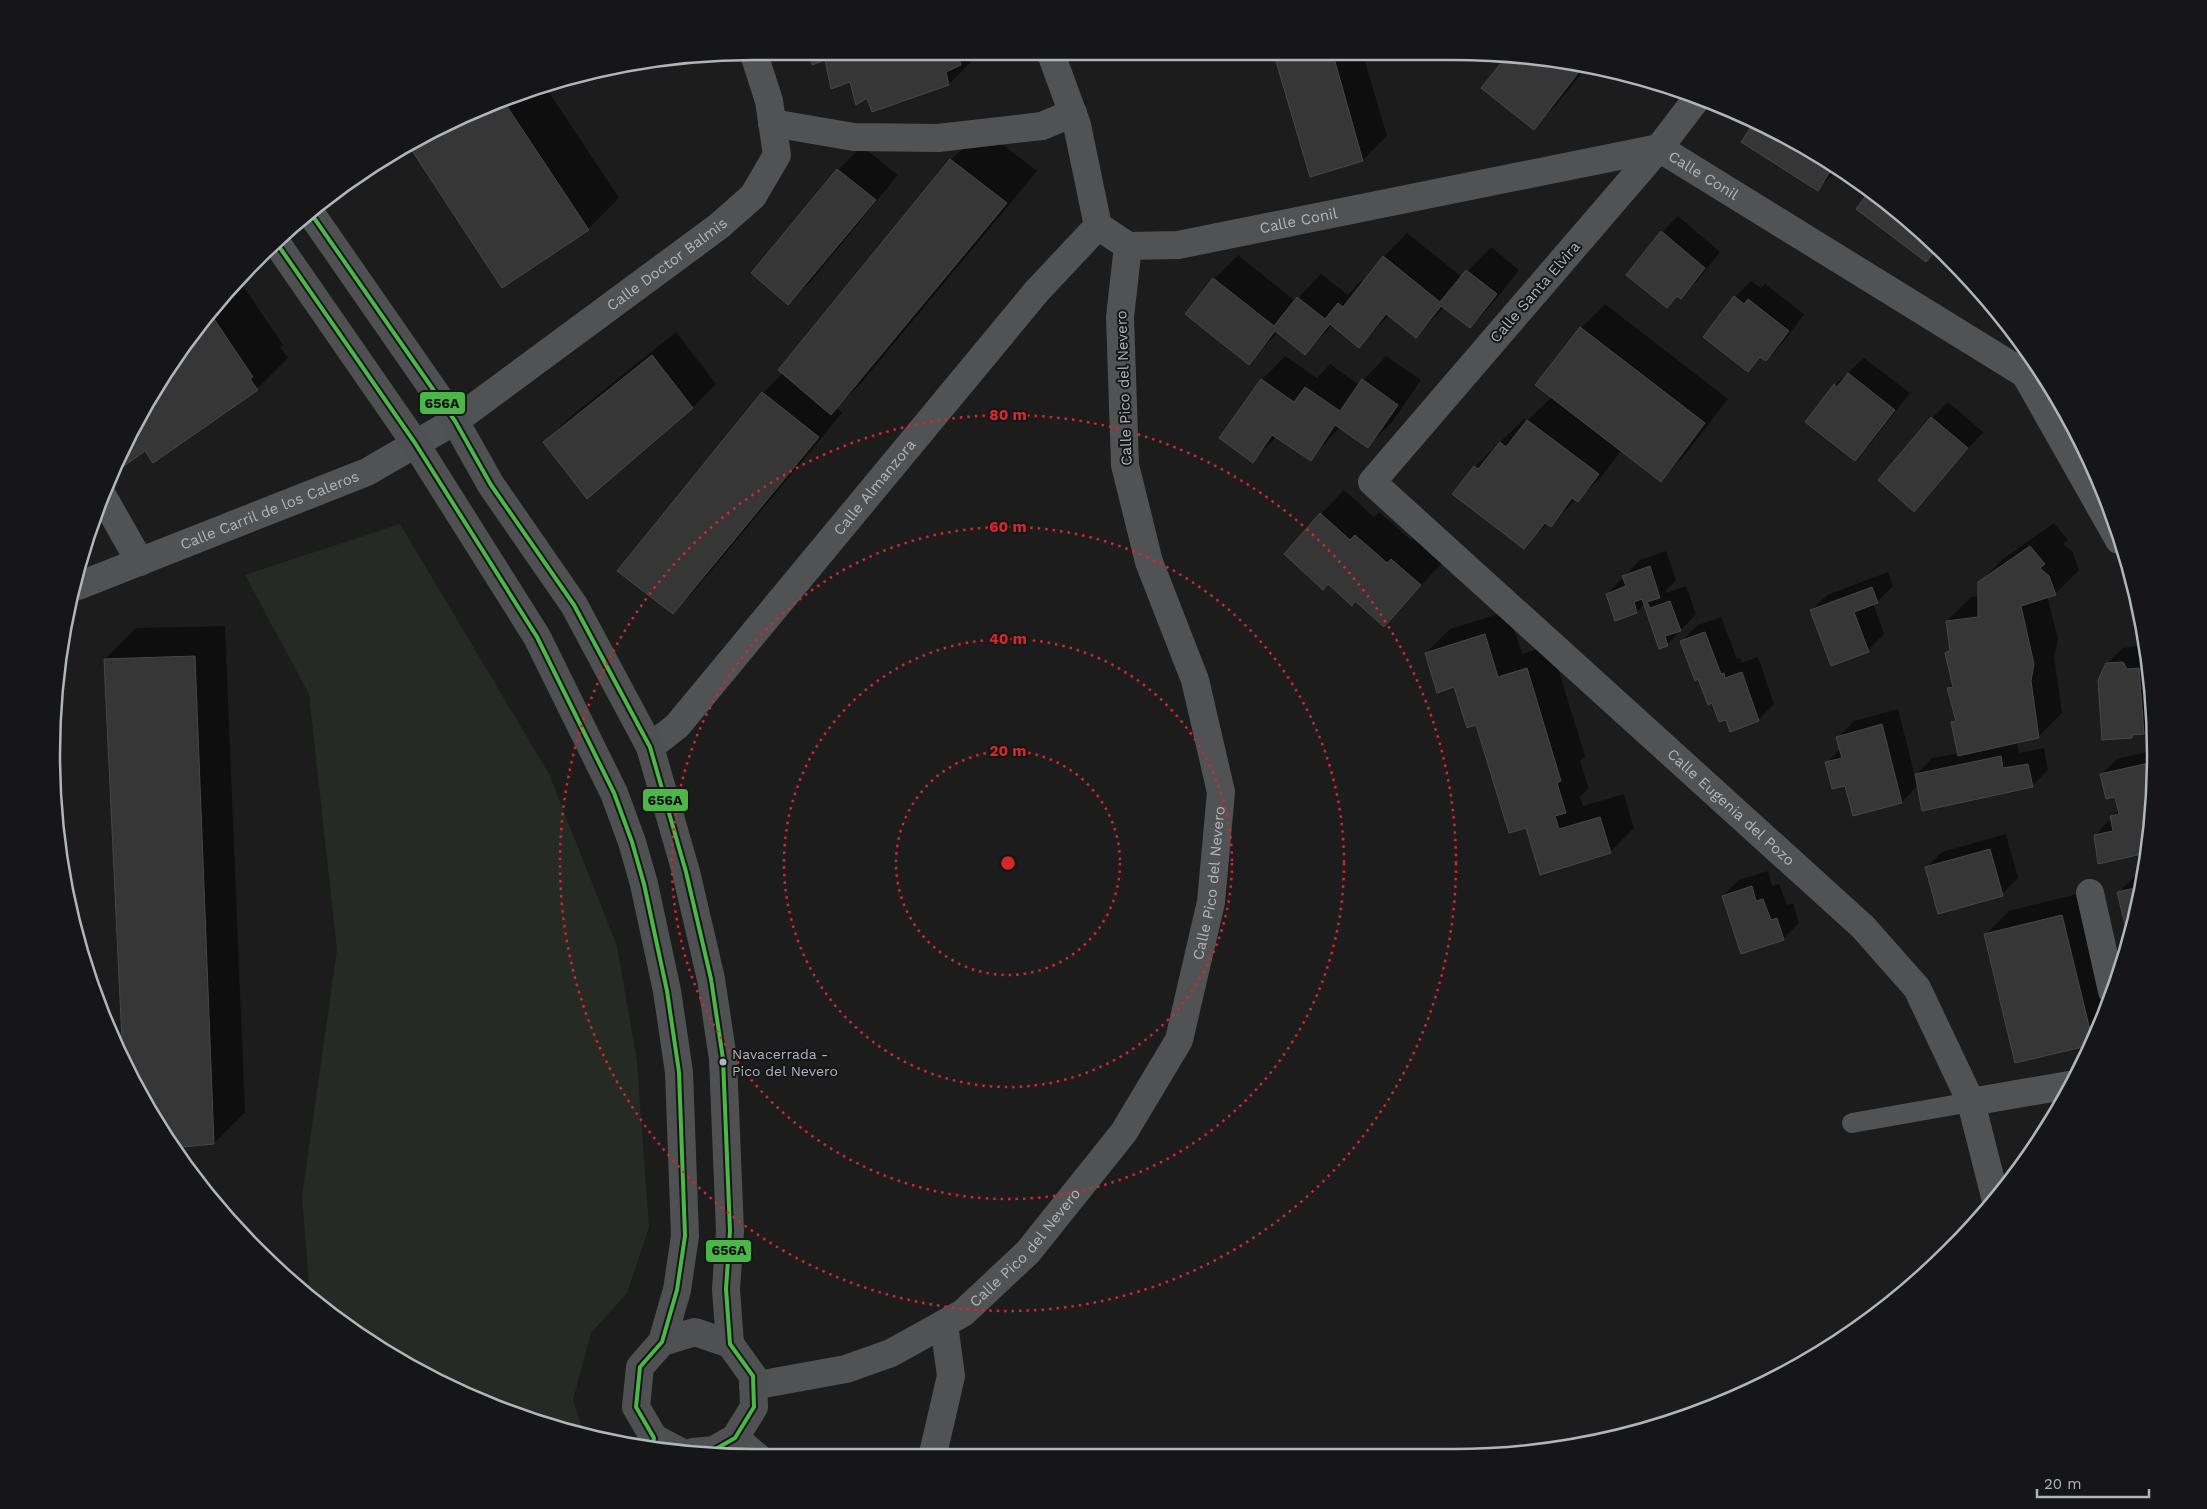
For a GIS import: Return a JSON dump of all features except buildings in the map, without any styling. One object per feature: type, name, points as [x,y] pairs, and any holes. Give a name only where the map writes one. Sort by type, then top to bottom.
[{"type":"street","name":"Calle Doctor Balmis","points":[[455,421],[719,226],[753,196],[776,155],[769,101],[756,60]]},
{"type":"street","points":[[1053,60],[1073,113],[1098,226],[1128,246]]},
{"type":"street","name":"Calle Santa Elvira","points":[[1372,482],[1659,148],[1693,104]]},
{"type":"street","points":[[772,123],[854,137],[938,138],[1042,126],[1073,113]]},
{"type":"street","name":"Calle Conil","points":[[1128,246],[1178,245],[1659,148],[2029,367]]},
{"type":"street","points":[[314,218],[455,421],[491,485],[574,605],[650,747],[686,872],[711,979],[723,1059],[730,1231],[726,1289],[730,1344],[753,1376],[754,1406],[715,1448]]},
{"type":"street","name":"Calle Almanzora","points":[[650,747],[677,726],[1037,291],[1098,226]]},
{"type":"street","name":"Calle Pico del Nevero","points":[[753,1386],[846,1369],[891,1353],[963,1313],[1028,1252],[1124,1132],[1179,1040],[1211,902],[1221,792],[1195,680],[1149,562],[1125,466],[1120,317],[1128,246]]},
{"type":"street","points":[[280,248],[415,443],[537,637],[614,793],[632,842],[644,884],[663,973],[679,1072],[685,1236],[677,1290],[662,1342],[640,1367],[636,1407],[659,1442]]},
{"type":"street","name":"Calle Conil","points":[[2033,374],[2098,499]]},
{"type":"street","name":"Calle Carril de los Caleros","points":[[82,585],[367,472],[455,421]]},
{"type":"street","name":"Calle Eugenia del Pozo","points":[[1372,482],[1863,927],[1917,988],[1971,1102],[1993,1189]]},
{"type":"street","points":[[107,504],[140,562]]},
{"type":"street","points":[[2090,893],[2109,980]]},
{"type":"street","points":[[1971,1102],[2062,1086]]},
{"type":"street","points":[[934,1449],[951,1376],[944,1324]]},
{"type":"street","points":[[662,1342],[695,1332],[730,1344]]},
{"type":"lane","points":[[1852,1123],[1971,1102]]},
{"type":"shaded area","points":[[400,524],[549,774],[617,946],[637,1062],[649,1227],[627,1293],[591,1333],[573,1400],[582,1427],[531,1412],[447,1377],[407,1356],[369,1332],[309,1287],[302,1197],[337,950],[309,694],[245,575]]},
{"type":"transit line","name":"656A","points":[[314,218],[455,421],[491,485],[574,605],[650,747],[686,872],[711,979],[723,1059],[730,1231],[726,1289],[730,1344],[753,1376],[754,1407],[735,1438],[717,1448]]},
{"type":"transit line","name":"656A","points":[[280,248],[415,443],[537,637],[614,793],[632,842],[644,884],[667,991],[679,1072],[685,1236],[677,1290],[662,1342],[640,1367],[636,1407],[654,1438],[653,1441]]},
{"type":"place","name":"Navacerrada - Pico del Nevero","points":[[723,1062]]}]
